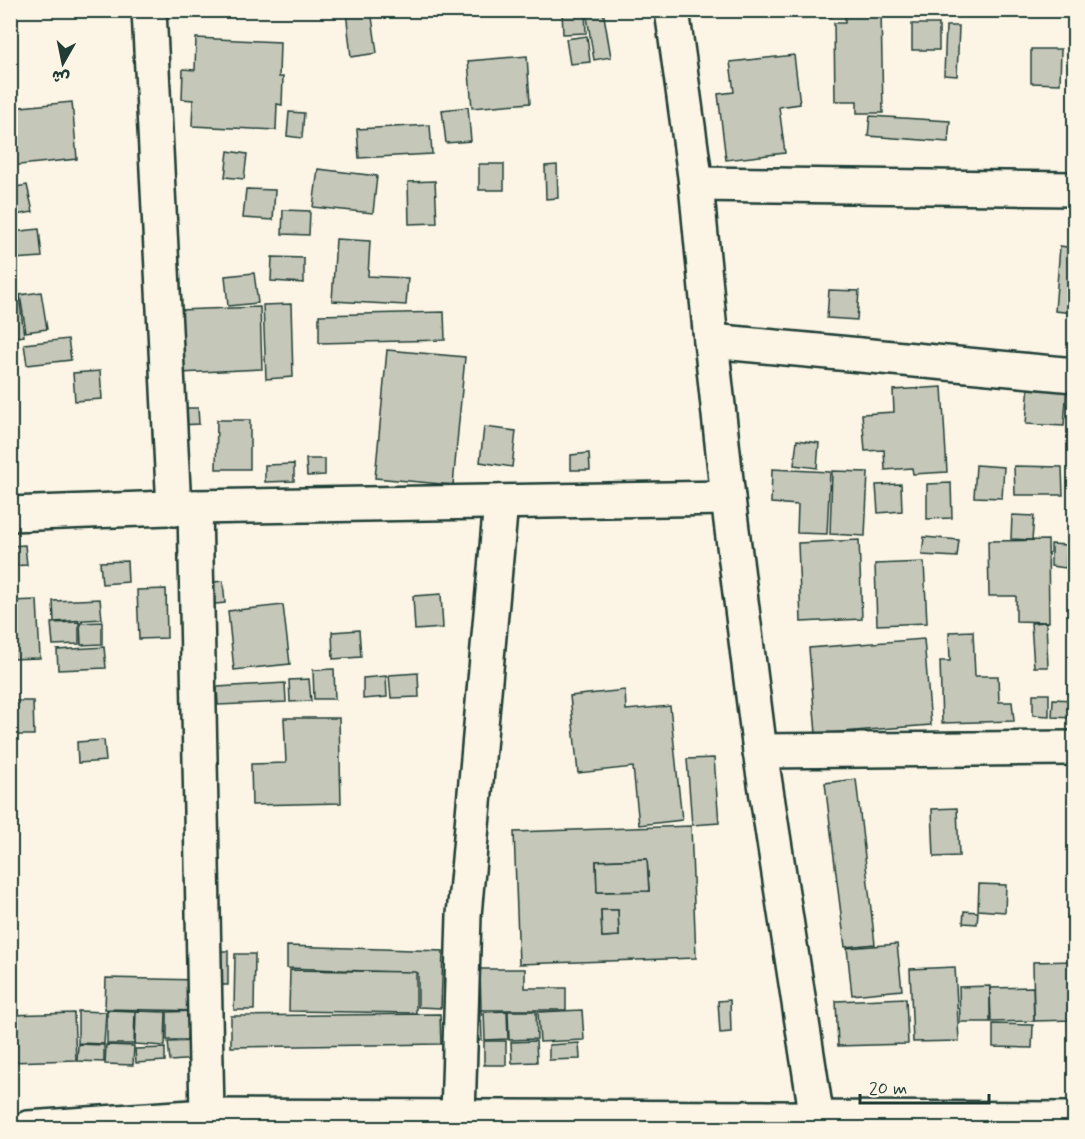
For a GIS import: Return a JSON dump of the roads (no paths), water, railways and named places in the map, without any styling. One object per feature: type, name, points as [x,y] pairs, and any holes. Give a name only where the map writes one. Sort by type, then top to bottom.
[{"type":"street","points":[[149,10],[185,508],[207,1116]]},
{"type":"street","points":[[672,10],[696,184],[728,498],[760,751],[817,1119]]},
{"type":"street","points":[[696,184],[1074,189]]},
{"type":"street","points":[[711,341],[1074,375]]},
{"type":"street","points":[[10,513],[728,498]]},
{"type":"street","points":[[458,1116],[464,915],[501,502]]},
{"type":"street","points":[[760,751],[1074,748]]},
{"type":"street","points":[[28,1128],[207,1116],[1074,1119]]}]
